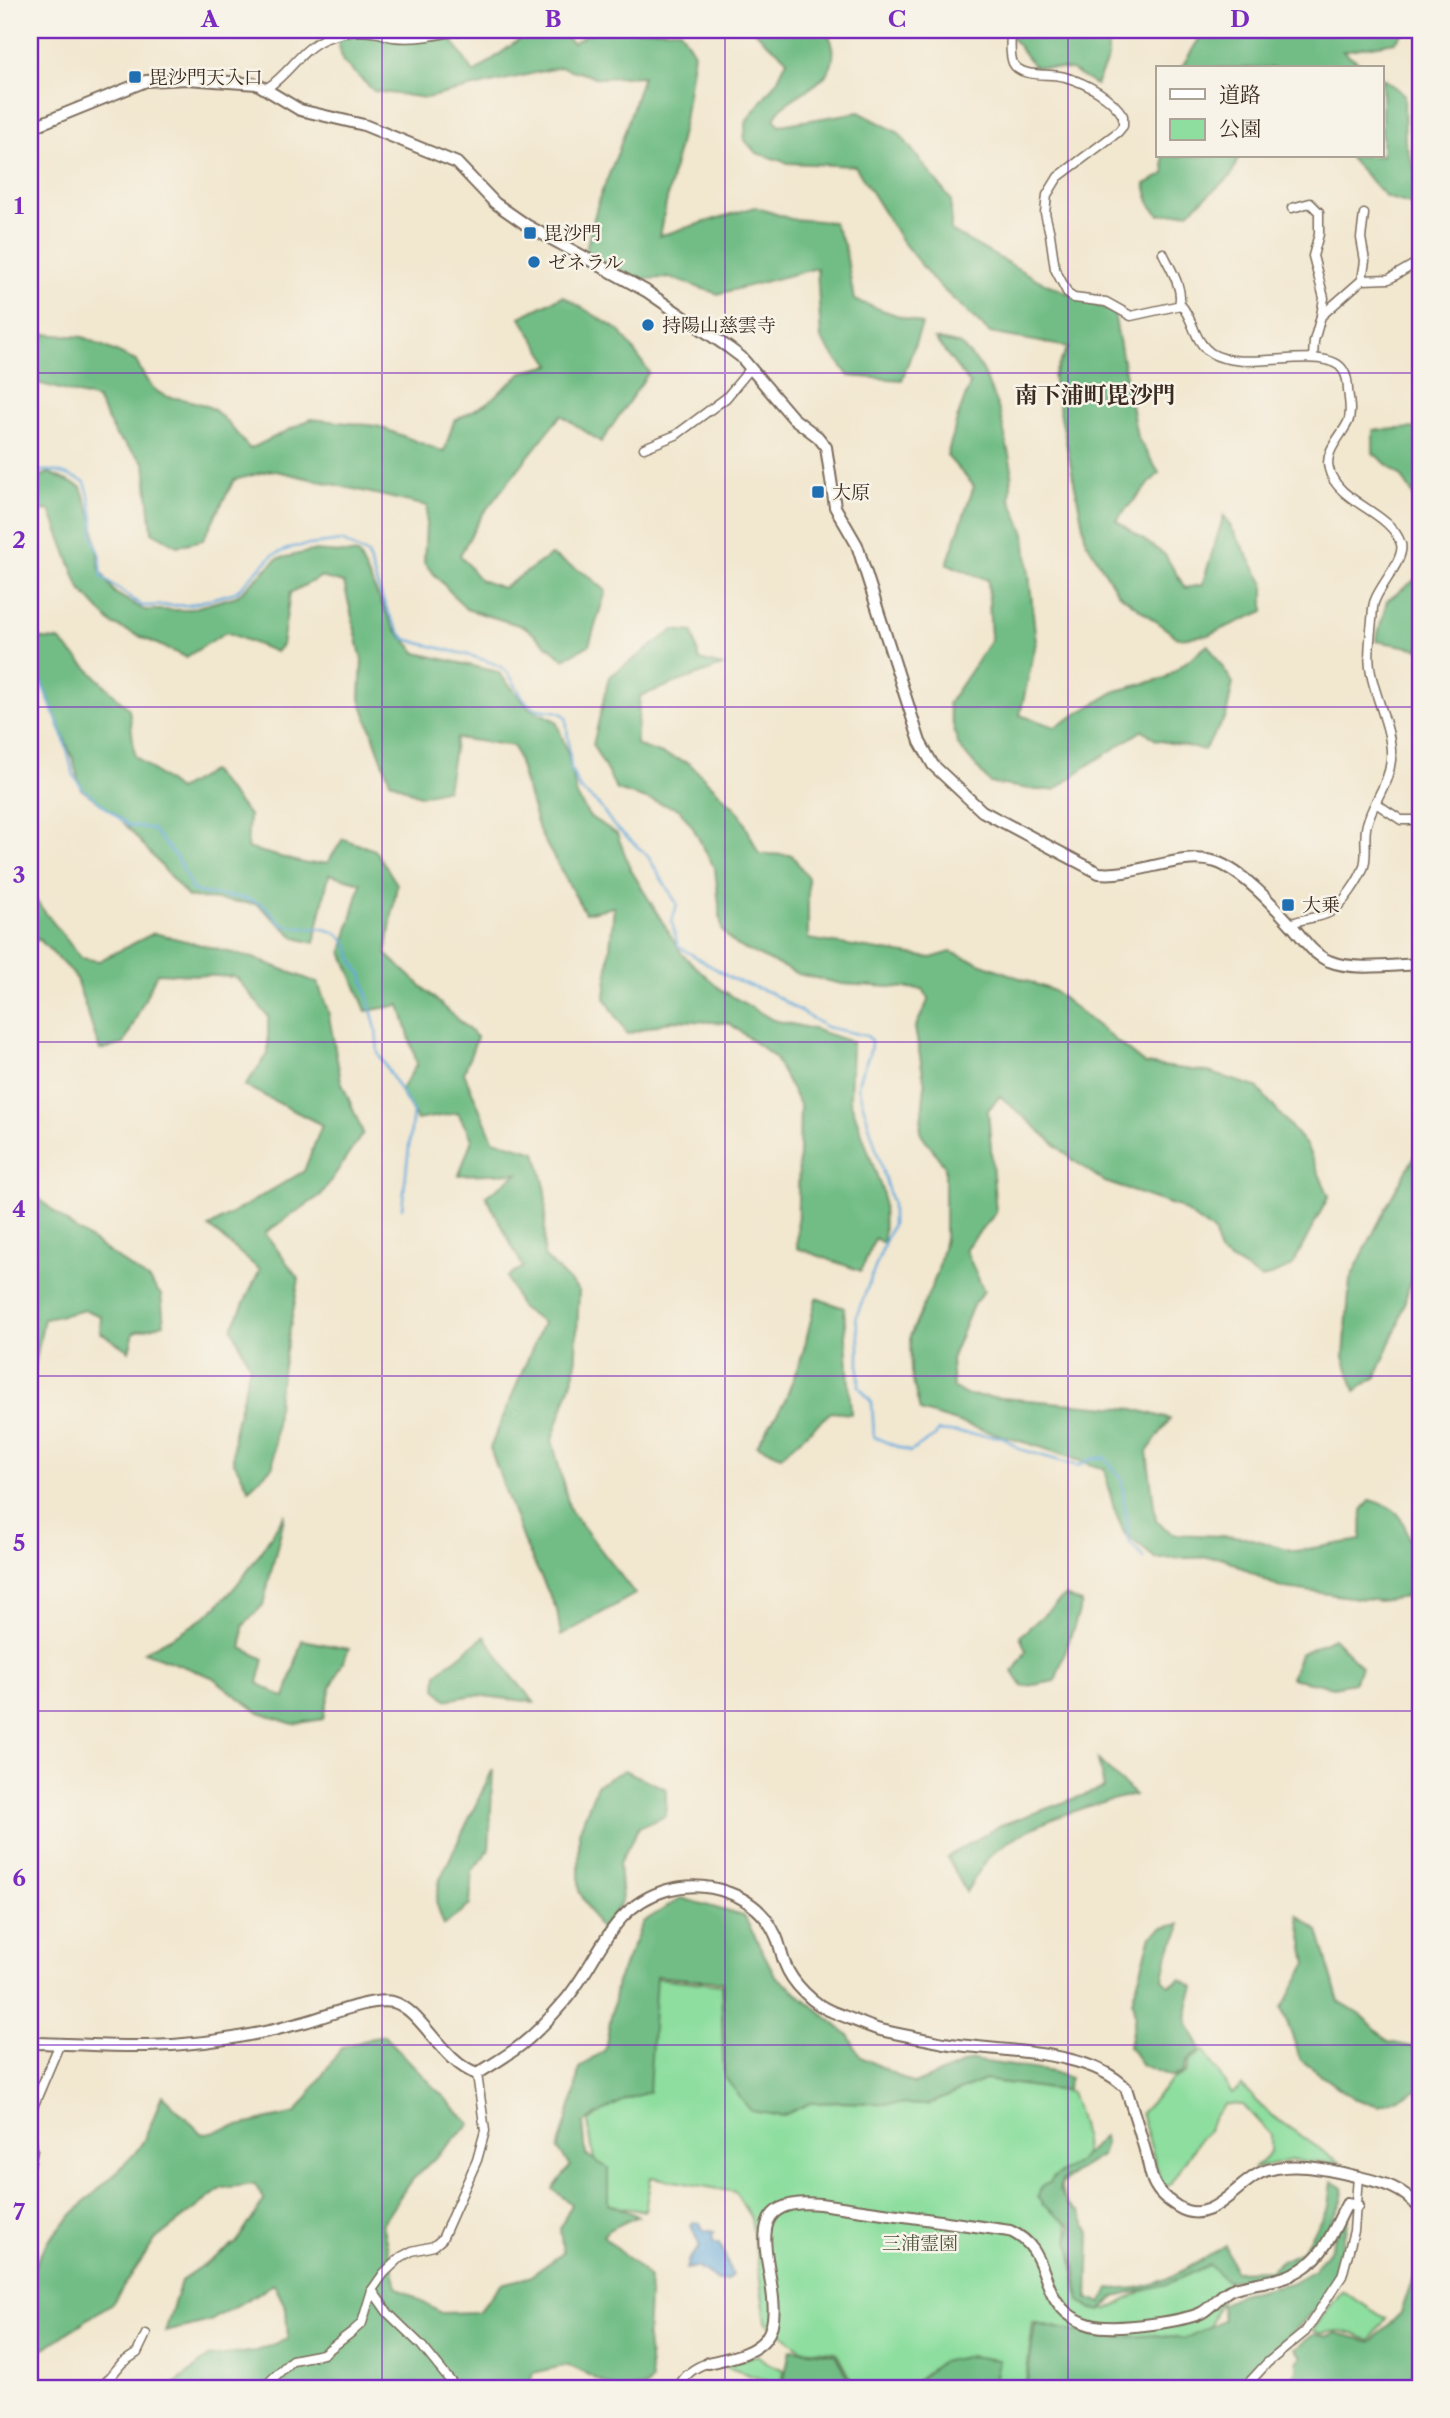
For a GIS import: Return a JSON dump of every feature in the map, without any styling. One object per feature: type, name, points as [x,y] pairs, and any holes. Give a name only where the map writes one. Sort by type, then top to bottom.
[{"type":"street","points":[[267,88],[322,39],[364,31],[393,37],[430,37],[463,30]]},
{"type":"street","points":[[1011,30],[1012,57],[1017,68],[1030,73],[1055,75],[1072,80],[1103,94],[1123,116],[1124,121],[1118,132],[1062,172],[1047,195],[1045,213],[1051,234],[1053,263],[1065,291],[1071,297],[1106,302],[1131,316],[1179,305]]},
{"type":"street","points":[[30,128],[146,81],[198,80],[257,84],[300,110],[364,125],[457,163],[495,203],[528,226],[646,291],[729,348],[751,368],[793,418],[818,437],[826,447],[835,507],[857,545],[920,742],[933,765],[990,817],[1099,873],[1120,873],[1191,860],[1215,862],[1234,871],[1318,954],[1341,965],[1420,964]]},
{"type":"street","points":[[1292,208],[1310,204],[1319,212],[1319,234],[1313,256],[1324,298],[1312,358]]},
{"type":"street","points":[[1362,280],[1365,261],[1361,237],[1364,214]]},
{"type":"street","points":[[1163,253],[1179,291],[1179,305],[1188,315],[1198,340],[1219,358],[1244,362],[1312,358],[1339,365],[1348,383],[1349,419],[1330,451],[1328,466],[1331,476],[1342,491],[1365,506],[1394,532],[1402,549],[1401,556],[1374,602],[1368,656],[1371,676],[1391,744],[1391,759],[1389,776],[1367,821],[1364,866],[1341,904],[1332,912],[1304,918],[1290,925]]},
{"type":"street","points":[[1321,316],[1362,280],[1389,279],[1420,261]]},
{"type":"street","points":[[644,448],[676,435],[726,398],[751,368]]},
{"type":"street","points":[[1377,804],[1401,820],[1420,820]]},
{"type":"street","points":[[477,2074],[523,2044],[564,2003],[619,1919],[632,1907],[667,1890],[705,1886],[732,1893],[751,1904],[767,1920],[775,1934],[785,1966],[799,1987],[827,2010],[878,2029],[947,2043],[1076,2061],[1101,2069],[1116,2078],[1126,2088],[1155,2186],[1168,2201],[1187,2213],[1200,2213],[1216,2207],[1260,2174],[1275,2169],[1325,2168],[1389,2184],[1420,2209]]},
{"type":"street","points":[[30,2043],[146,2046],[182,2044],[295,2025],[378,2001],[394,2002],[407,2010],[464,2070],[477,2074]]},
{"type":"street","points":[[30,2114],[60,2043]]},
{"type":"street","points":[[264,2388],[292,2360],[323,2354],[352,2332],[362,2323],[372,2290],[384,2273],[401,2257],[412,2251],[434,2246],[442,2239],[477,2160],[485,2132],[477,2074]]},
{"type":"street","points":[[30,2129],[33,2150],[30,2165]]},
{"type":"street","points":[[1244,2388],[1267,2362],[1305,2332],[1342,2276],[1354,2231],[1358,2176]]},
{"type":"street","points":[[678,2388],[682,2380],[696,2367],[742,2355],[757,2347],[767,2336],[775,2318],[764,2233],[773,2216],[782,2207],[793,2203],[820,2204],[1010,2231],[1029,2241],[1056,2299],[1066,2312],[1086,2324],[1106,2327],[1190,2318],[1205,2311],[1232,2288],[1271,2282],[1305,2267],[1324,2249],[1346,2204],[1357,2206]]},
{"type":"street","points":[[372,2290],[388,2312],[421,2345],[456,2388]]},
{"type":"street","points":[[101,2388],[122,2363],[137,2353],[146,2334]]},
{"type":"green space","points":[[335,30],[445,30],[474,73],[532,30],[555,30],[573,43],[594,30],[680,30],[694,53],[684,121],[659,236],[755,207],[791,219],[833,222],[845,247],[854,300],[922,324],[902,380],[849,376],[821,339],[817,268],[718,294],[671,278],[635,279],[585,253],[599,199],[643,76],[598,78],[561,67],[426,98],[374,91],[343,62]]},
{"type":"green space","points":[[754,30],[823,30],[832,43],[832,62],[827,73],[780,110],[774,119],[780,125],[859,112],[899,133],[951,200],[951,231],[1042,282],[1114,313],[1137,437],[1159,473],[1116,520],[1165,555],[1185,588],[1202,585],[1224,515],[1264,584],[1264,611],[1208,635],[1178,638],[1118,593],[1086,541],[1053,377],[1068,347],[990,333],[935,282],[901,240],[855,166],[788,163],[756,153],[744,139],[747,120],[778,79],[787,60]]},
{"type":"green space","points":[[1006,30],[1108,30],[1108,58],[1096,85],[1071,70],[1034,66]]},
{"type":"green space","points":[[1215,30],[1406,30],[1395,42],[1343,51],[1364,66],[1182,66],[1199,39]]},
{"type":"green space","points":[[1384,79],[1404,94],[1405,142],[1417,176],[1416,206],[1386,197],[1350,158],[1384,158]]},
{"type":"green space","points":[[1163,158],[1238,158],[1231,176],[1188,212],[1159,215],[1150,204],[1145,184],[1165,174]]},
{"type":"green space","points":[[563,296],[620,331],[649,372],[601,442],[561,415],[482,515],[460,555],[480,580],[503,588],[551,555],[589,576],[606,591],[589,645],[564,659],[525,627],[466,609],[424,563],[427,506],[272,470],[234,480],[203,540],[177,546],[152,532],[145,463],[116,436],[97,399],[30,381],[30,333],[83,337],[136,361],[144,377],[160,393],[216,411],[250,449],[311,419],[377,426],[444,452],[454,421],[487,403],[523,372],[551,365],[520,317]]},
{"type":"green space","points":[[935,339],[961,345],[982,368],[1000,413],[1012,469],[1010,498],[1025,534],[1036,643],[1020,715],[1055,727],[1116,691],[1165,678],[1208,645],[1233,683],[1226,716],[1204,750],[1156,740],[1143,730],[1055,790],[1037,790],[990,783],[958,745],[948,704],[991,640],[988,580],[947,564],[974,486],[947,456],[970,384]]},
{"type":"green space","points":[[1420,428],[1420,506],[1402,477],[1373,453],[1373,430]]},
{"type":"green space","points":[[49,473],[81,487],[93,521],[100,570],[115,593],[144,610],[187,610],[237,596],[277,559],[312,551],[358,554],[393,627],[417,653],[498,672],[529,708],[556,721],[567,750],[577,796],[589,816],[617,834],[631,870],[682,954],[720,989],[773,1020],[852,1042],[850,1100],[883,1193],[884,1244],[875,1238],[861,1271],[797,1248],[800,1105],[774,1057],[729,1023],[674,1020],[627,1034],[605,998],[614,907],[585,913],[540,833],[514,746],[456,738],[447,789],[420,796],[390,781],[360,699],[362,660],[344,583],[320,577],[290,593],[282,645],[276,652],[226,632],[186,657],[112,624],[80,589],[50,510],[30,512],[30,480]]},
{"type":"green space","points":[[1420,576],[1420,649],[1376,641],[1387,601]]},
{"type":"green space","points":[[674,630],[693,632],[699,660],[722,666],[640,696],[636,745],[689,763],[740,813],[759,854],[792,855],[808,878],[808,939],[931,958],[951,952],[1054,991],[1145,1064],[1208,1072],[1257,1087],[1306,1145],[1329,1196],[1292,1266],[1262,1279],[1219,1253],[1215,1233],[1179,1207],[1105,1182],[1073,1160],[1000,1096],[988,1110],[996,1213],[965,1249],[984,1291],[973,1305],[951,1359],[953,1387],[966,1395],[1134,1409],[1170,1419],[1147,1452],[1156,1521],[1173,1534],[1245,1537],[1295,1551],[1361,1540],[1362,1510],[1371,1500],[1383,1504],[1401,1518],[1414,1551],[1420,1554],[1420,1595],[1379,1601],[1278,1587],[1222,1557],[1156,1559],[1124,1533],[1114,1509],[1104,1469],[920,1411],[911,1373],[910,1336],[937,1274],[945,1238],[945,1167],[920,1132],[925,1085],[915,1028],[929,999],[923,989],[842,984],[798,974],[736,945],[722,931],[715,869],[692,826],[679,809],[617,790],[593,745],[609,677]]},
{"type":"green space","points":[[30,638],[59,640],[129,709],[135,756],[178,790],[211,771],[249,815],[247,848],[307,864],[328,862],[343,839],[375,850],[397,884],[386,954],[477,1037],[464,1073],[493,1140],[536,1152],[546,1191],[544,1256],[579,1291],[575,1372],[552,1440],[570,1510],[635,1594],[561,1636],[557,1610],[523,1540],[490,1448],[543,1323],[520,1307],[507,1277],[523,1267],[486,1196],[518,1173],[459,1175],[472,1139],[458,1113],[417,1120],[400,1091],[417,1064],[400,1005],[366,1011],[342,952],[361,883],[329,874],[314,943],[296,938],[257,904],[188,897],[120,818],[81,789],[73,759],[40,679],[30,671]]},
{"type":"green space","points":[[30,893],[81,958],[99,961],[154,933],[253,958],[318,983],[328,1011],[341,1081],[363,1133],[321,1195],[265,1233],[299,1279],[278,1394],[273,1466],[249,1489],[233,1460],[234,1432],[250,1366],[232,1328],[260,1270],[209,1227],[304,1171],[322,1125],[245,1086],[268,1054],[268,1016],[236,977],[157,973],[124,1044],[100,1050],[75,976],[39,939],[30,944]]},
{"type":"green space","points":[[1420,1147],[1420,1248],[1398,1325],[1376,1377],[1355,1391],[1344,1357],[1350,1279]]},
{"type":"green space","points":[[30,1191],[71,1226],[149,1280],[161,1295],[164,1324],[134,1332],[129,1351],[100,1332],[101,1316],[85,1310],[44,1318],[33,1375],[33,1446],[30,1446]]},
{"type":"green space","points":[[816,1298],[844,1308],[851,1414],[831,1412],[781,1456],[757,1445],[784,1403],[803,1353]]},
{"type":"green space","points":[[285,1514],[263,1605],[243,1626],[242,1648],[264,1659],[258,1683],[285,1698],[302,1640],[349,1649],[331,1687],[323,1719],[293,1724],[259,1713],[212,1677],[144,1652],[194,1624],[221,1602],[251,1566]]},
{"type":"green space","points":[[1065,1596],[1082,1603],[1055,1681],[1023,1687],[1013,1672],[1026,1651],[1020,1636]]},
{"type":"green space","points":[[485,1636],[511,1675],[534,1702],[475,1695],[446,1700],[436,1688],[437,1673]]},
{"type":"green space","points":[[1333,1638],[1362,1667],[1353,1683],[1333,1687],[1291,1678],[1300,1654]]},
{"type":"green space","points":[[1098,1760],[1135,1795],[1064,1815],[1012,1840],[989,1858],[966,1892],[947,1857],[1001,1825],[1104,1788]]},
{"type":"green space","points":[[493,1769],[489,1850],[472,1871],[470,1905],[444,1925],[436,1902],[440,1879]]},
{"type":"green space","points":[[624,1770],[666,1789],[666,1816],[639,1827],[619,1864],[622,1902],[601,1931],[579,1891],[579,1832],[597,1785]]},
{"type":"green space","points":[[681,1898],[744,1916],[775,1975],[848,2035],[861,2057],[914,2084],[972,2060],[1053,2072],[1070,2078],[1066,2091],[984,2080],[928,2105],[810,2103],[782,2116],[751,2111],[724,2076],[722,1982],[656,1976],[649,2092],[624,2100],[583,2123],[586,2155],[608,2168],[608,2203],[638,2216],[608,2230],[603,2236],[650,2278],[647,2338],[651,2381],[645,2388],[615,2388],[568,2365],[533,2373],[528,2388],[170,2388],[208,2357],[257,2351],[288,2339],[286,2308],[274,2284],[210,2321],[165,2332],[181,2281],[236,2243],[264,2201],[255,2184],[222,2188],[156,2239],[113,2302],[30,2358],[29,2291],[35,2264],[59,2228],[138,2149],[149,2130],[162,2095],[202,2134],[296,2113],[342,2047],[384,2035],[470,2124],[409,2183],[382,2224],[397,2287],[441,2313],[478,2312],[501,2284],[529,2277],[563,2253],[560,2229],[571,2204],[553,2189],[570,2166],[558,2149],[575,2092],[579,2068],[605,2050],[617,1982],[643,1922]]},
{"type":"green space","points":[[1298,1915],[1318,1931],[1339,2002],[1365,2018],[1388,2042],[1420,2048],[1420,2089],[1379,2106],[1353,2098],[1301,2060],[1282,2008],[1307,1963]]},
{"type":"green space","points":[[1180,1924],[1179,1933],[1168,1953],[1163,1979],[1169,1985],[1180,1979],[1194,1987],[1188,2009],[1188,2023],[1201,2050],[1187,2061],[1183,2073],[1172,2077],[1142,2065],[1129,2047],[1135,2015],[1132,2001],[1151,1936],[1162,1928]]},
{"type":"green space","name":"三浦霊園","points":[[655,1978],[721,1985],[724,2076],[782,2115],[810,2103],[928,2105],[984,2080],[1071,2092],[1082,2128],[1084,2158],[1079,2168],[1061,2185],[1078,2295],[1106,2310],[1208,2258],[1231,2278],[1205,2336],[1156,2351],[1033,2322],[1025,2388],[855,2388],[836,2352],[801,2349],[766,2322],[751,2218],[735,2192],[651,2177],[645,2211],[601,2205],[588,2122],[615,2102]]},
{"type":"green space","points":[[1204,2050],[1232,2094],[1242,2086],[1271,2115],[1340,2163],[1291,2160],[1254,2169],[1271,2152],[1271,2135],[1243,2105],[1225,2104],[1170,2184],[1163,2189],[1141,2113],[1173,2079],[1186,2073],[1189,2062]]},
{"type":"green space","points":[[1103,2137],[1105,2144],[1101,2156],[1062,2180],[1059,2190],[1068,2205],[1080,2212],[1090,2233],[1088,2299],[1102,2303],[1109,2288],[1125,2289],[1156,2283],[1185,2270],[1226,2245],[1234,2271],[1271,2270],[1279,2262],[1301,2252],[1329,2206],[1332,2181],[1343,2188],[1341,2204],[1314,2252],[1292,2269],[1264,2277],[1227,2281],[1209,2265],[1167,2284],[1115,2297],[1101,2311],[1092,2309],[1080,2301],[1074,2258],[1068,2241],[1071,2226],[1042,2204],[1038,2197],[1041,2186],[1050,2183],[1052,2178],[1077,2163]]},
{"type":"green space","points":[[1348,2216],[1338,2268],[1321,2302],[1242,2388],[1026,2388],[1035,2324],[1112,2338],[1157,2335],[1184,2339],[1223,2320],[1221,2305],[1240,2294],[1291,2283],[1314,2270],[1330,2248],[1342,2218]]},
{"type":"green space","points":[[1420,2256],[1420,2365],[1416,2368],[1410,2388],[1288,2388],[1287,2384],[1297,2372],[1297,2362],[1302,2356],[1295,2349],[1314,2334],[1328,2337],[1336,2333],[1371,2342],[1401,2313],[1415,2271],[1415,2258]]},
{"type":"green space","points":[[1342,2291],[1386,2319],[1370,2340],[1344,2332],[1320,2333],[1312,2330]]},
{"type":"green space","points":[[790,2349],[835,2354],[853,2388],[783,2386]]},
{"type":"green space","points":[[757,2355],[767,2363],[784,2370],[782,2386],[726,2367]]},
{"type":"green space","points":[[969,2356],[999,2360],[994,2388],[907,2388],[941,2362]]},
{"type":"water","points":[[693,2222],[700,2223],[703,2230],[714,2232],[714,2243],[720,2243],[732,2275],[726,2281],[718,2281],[697,2267],[686,2269],[689,2259],[700,2247],[691,2225]]},
{"type":"waterway","points":[[30,474],[51,471],[85,482],[102,577],[142,606],[189,605],[236,592],[273,555],[293,547],[342,541],[368,555],[388,611],[406,639],[497,665],[509,674],[529,705],[558,712],[566,717],[571,769],[580,789],[599,805],[614,826],[647,855],[677,904],[672,922],[678,946],[732,979],[771,993],[826,1027],[867,1036],[871,1040],[870,1052],[858,1087],[892,1203],[892,1224],[856,1317],[859,1386],[872,1403],[874,1437],[910,1452],[935,1436],[938,1431],[1003,1437],[1019,1449],[1078,1466],[1091,1459],[1104,1457],[1121,1477],[1129,1541],[1144,1559]]},
{"type":"waterway","points":[[30,670],[40,678],[63,736],[74,776],[83,789],[128,825],[152,829],[178,859],[192,890],[252,901],[267,908],[284,925],[331,931],[347,943],[355,965],[362,974],[376,1029],[378,1053],[413,1112],[402,1208]]},
{"type":"place","name":"毘沙門天入口","points":[[135,77]]},
{"type":"place","name":"毘沙門","points":[[530,233]]},
{"type":"place","name":"ゼネラル","points":[[534,262]]},
{"type":"place","name":"持陽山慈雲寺","points":[[648,325]]},
{"type":"place","name":"大原","points":[[818,492]]},
{"type":"place","name":"大乗","points":[[1288,905]]},
{"type":"district","name":"南下浦町毘沙門","points":[[1095,395]]}]
